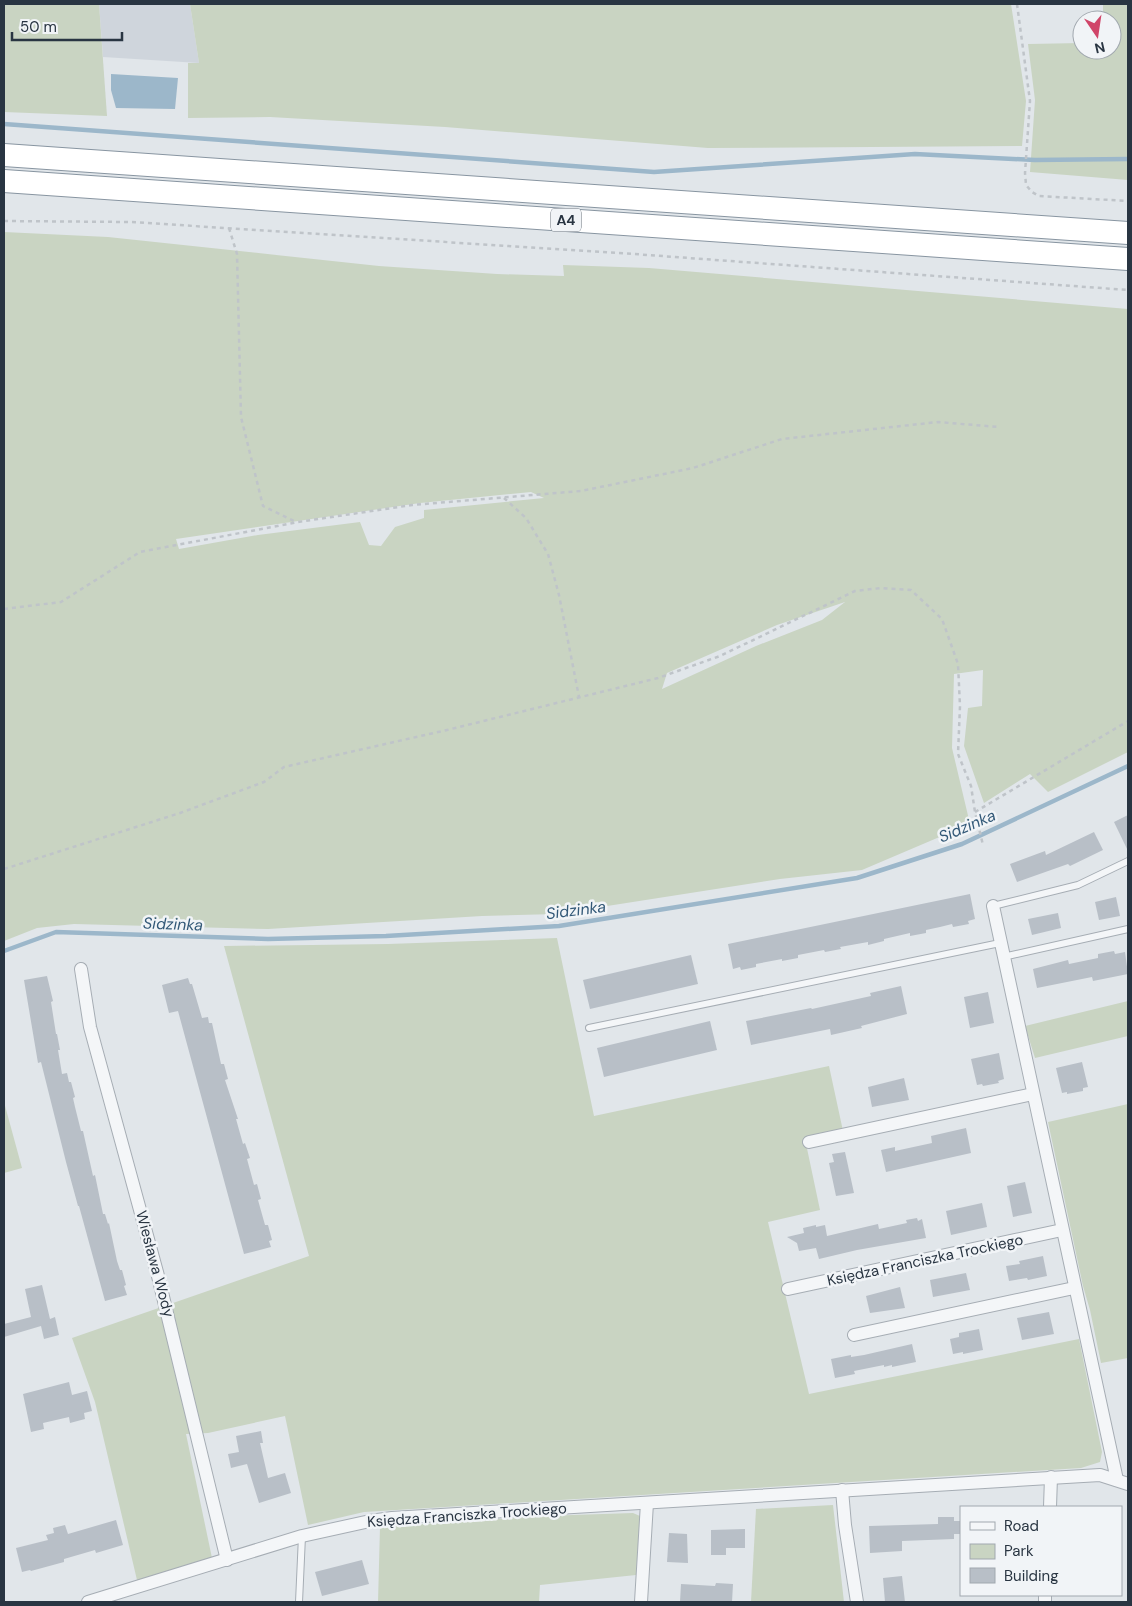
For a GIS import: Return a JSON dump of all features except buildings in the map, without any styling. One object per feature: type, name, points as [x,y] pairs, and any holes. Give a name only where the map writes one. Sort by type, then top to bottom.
[{"type":"highway","name":"A4","points":[[4,155],[1128,233]]},
{"type":"highway","name":"A4","points":[[4,180],[1128,259]]},
{"type":"street","name":"Księdza Franciszka Trockiego","points":[[993,906],[1074,1288],[1122,1482]]},
{"type":"street","name":"Wiesława Wody","points":[[81,969],[90,1027],[160,1281],[227,1560]]},
{"type":"street","points":[[810,1142],[1032,1094]]},
{"type":"street","name":"Księdza Franciszka Trockiego","points":[[788,1289],[1062,1230]]},
{"type":"street","points":[[854,1336],[1074,1288]]},
{"type":"street","name":"Księdza Franciszka Trockiego","points":[[88,1602],[302,1536],[392,1518],[1051,1477],[1100,1475],[1122,1482]]},
{"type":"street","points":[[1050,1506],[1051,1477]]},
{"type":"street","points":[[842,1490],[845,1525],[857,1602]]},
{"type":"street","points":[[641,1602],[647,1503]]},
{"type":"lane","points":[[993,906],[1078,885],[1128,861]]},
{"type":"lane","points":[[1003,957],[1128,929]]},
{"type":"lane","points":[[589,1028],[1000,943]]},
{"type":"lane","points":[[299,1602],[302,1536]]},
{"type":"path","points":[[1017,4],[1030,101],[1025,173],[1026,185],[1032,192],[1046,197],[1128,201]]},
{"type":"path","points":[[4,221],[131,222],[229,228],[644,254],[1128,290]]},
{"type":"path","points":[[229,228],[237,254],[241,418],[262,506],[298,522]]},
{"type":"path","points":[[4,609],[60,602],[140,552],[298,522],[412,506],[581,491],[693,468],[782,439],[938,422],[998,427]]},
{"type":"path","points":[[503,498],[526,518],[548,554],[560,595],[579,697]]},
{"type":"path","points":[[4,869],[189,809],[264,782],[284,767],[447,730],[658,678],[720,656],[855,591],[881,588],[911,590],[942,619],[958,664],[960,706],[958,754],[971,786],[978,829],[983,845]]},
{"type":"path","points":[[975,812],[1128,721]]},
{"type":"shaded area","points":[[99,4],[190,4],[199,63],[103,57]]},
{"type":"green space","points":[[4,4],[99,4],[107,116],[4,112]]},
{"type":"green space","points":[[190,4],[1011,4],[1026,101],[1022,146],[708,148],[445,127],[270,117],[188,118],[188,63],[199,63]]},
{"type":"green space","points":[[1103,4],[1128,4],[1128,180],[1030,172],[1035,100],[1028,44],[1072,43],[1072,60],[1122,60],[1122,10],[1103,10]]},
{"type":"green space","points":[[4,232],[108,237],[379,266],[497,274],[564,276],[563,265],[649,268],[1128,309],[1128,752],[1048,792],[1030,774],[984,803],[964,746],[968,708],[982,706],[983,670],[954,674],[952,748],[970,824],[862,870],[780,879],[556,914],[482,916],[268,929],[74,924],[37,928],[4,941]],"holes":[[[531,492],[544,498],[424,510],[424,518],[395,527],[381,546],[369,545],[360,522],[258,535],[179,549],[176,539],[420,503]],[[845,602],[822,620],[756,646],[662,689],[667,673],[777,625]]]},
{"type":"green space","points":[[557,938],[594,1116],[829,1066],[843,1131],[805,1139],[820,1210],[768,1222],[809,1394],[1079,1339],[1102,1452],[1100,1462],[1081,1468],[364,1512],[308,1525],[285,1416],[208,1433],[186,1434],[212,1558],[137,1580],[95,1402],[72,1338],[309,1256],[224,946],[388,944]]},
{"type":"green space","points":[[1128,1001],[1128,1036],[1035,1058],[1025,1026]]},
{"type":"green space","points":[[4,1102],[22,1168],[4,1173]]},
{"type":"green space","points":[[1128,1104],[1128,1358],[1101,1363],[1048,1122]]},
{"type":"green space","points":[[833,1505],[844,1602],[751,1602],[756,1509]]},
{"type":"green space","points":[[633,1513],[640,1516],[636,1575],[540,1585],[539,1602],[378,1602],[380,1527],[543,1516]]},
{"type":"water","points":[[111,74],[178,78],[175,109],[116,108],[111,90]]},
{"type":"waterway","points":[[4,124],[654,172],[915,154],[1035,160],[1128,159]]},
{"type":"waterway","name":"Sidzinka","points":[[4,951],[56,932],[268,939],[386,936],[559,926],[857,878],[962,844],[1128,766]]}]
